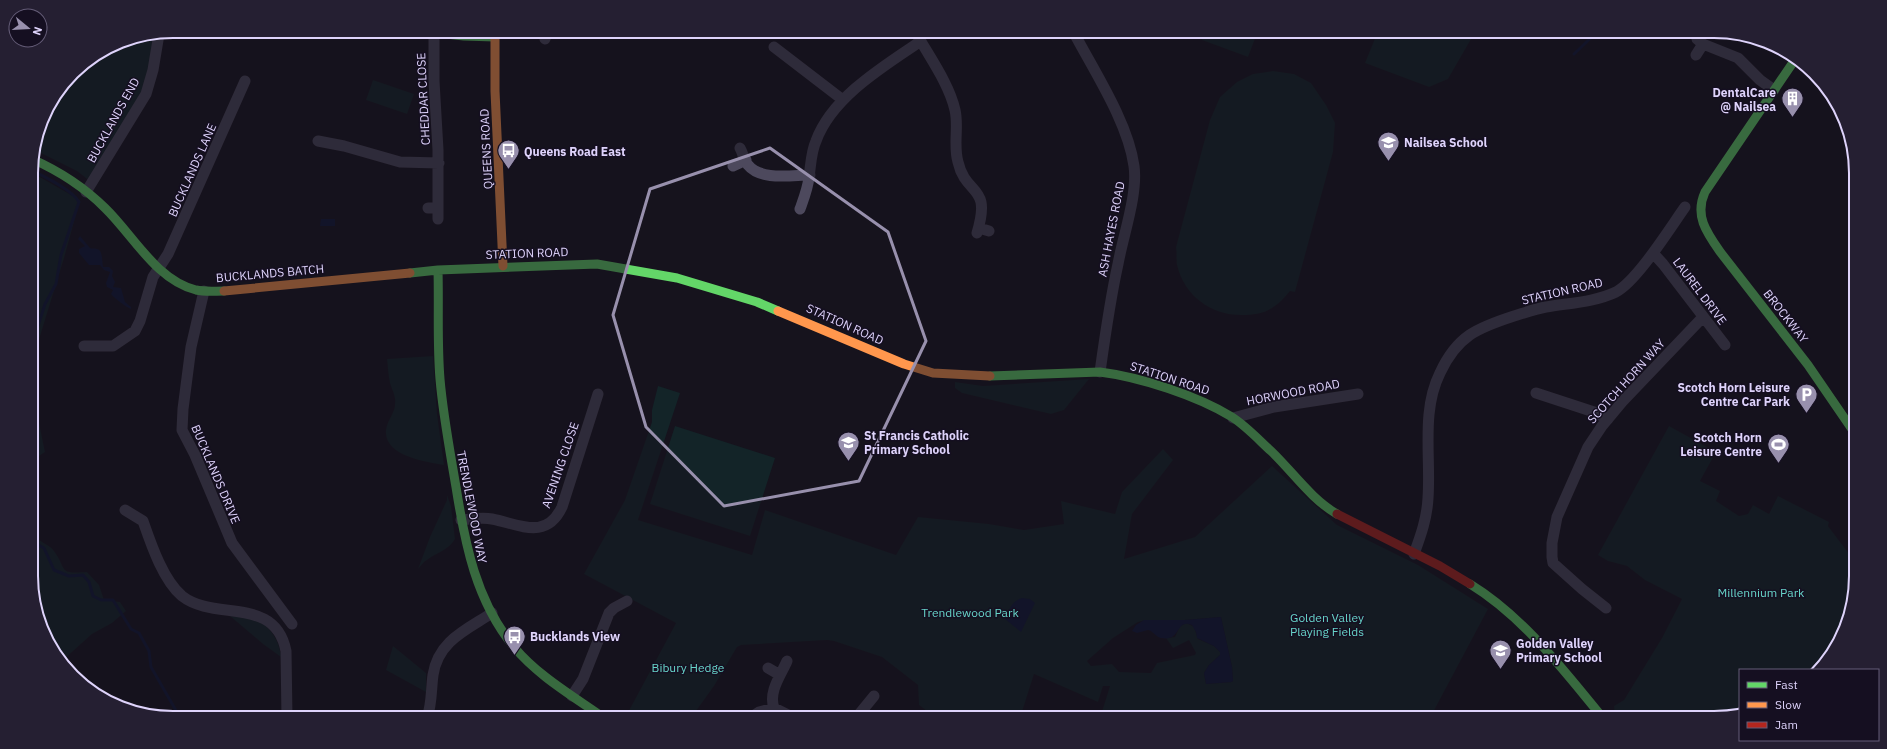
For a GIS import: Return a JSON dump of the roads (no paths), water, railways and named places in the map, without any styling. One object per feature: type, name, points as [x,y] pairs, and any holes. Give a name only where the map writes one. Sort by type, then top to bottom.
[{"type":"street","name":"CHEDDAR CLOSE","points":[[434,38],[434,81],[439,163],[433,208],[438,219]]},
{"type":"street","name":"QUEENS ROAD","points":[[495,38],[495,91],[503,266]]},
{"type":"street","points":[[800,209],[810,175],[816,140],[825,123],[843,100],[916,38]]},
{"type":"street","points":[[919,38],[953,103],[957,123],[958,162],[964,176],[979,194],[982,202],[982,231]]},
{"type":"street","name":"ASH HAYES ROAD","points":[[1077,38],[1125,132],[1131,151],[1134,171],[1132,194],[1110,301],[1100,372]]},
{"type":"street","name":"BUCKLANDS END","points":[[86,192],[146,94],[153,70],[158,39]]},
{"type":"street","points":[[1696,54],[1700,42],[1738,58],[1760,80],[1774,90],[1792,63]]},
{"type":"street","points":[[774,47],[789,52],[843,100]]},
{"type":"street","name":"BUCKLANDS LANE","points":[[84,346],[113,346],[135,331],[140,321],[150,286],[168,254],[197,192],[245,81]]},
{"type":"street","name":"BROCKWAY","points":[[1774,90],[1706,189],[1700,211],[1702,223],[1708,233],[1806,361],[1849,426]]},
{"type":"street","name":"CHEDDAR CLOSE","points":[[318,141],[330,139],[400,162],[439,163]]},
{"type":"street","points":[[740,148],[748,166],[764,174],[810,175]]},
{"type":"street","points":[[733,166],[746,160]]},
{"type":"street","name":"BUCKLANDS BATCH","points":[[38,163],[86,192],[111,214],[159,268],[179,283],[194,289],[204,291],[224,291],[438,270]]},
{"type":"street","name":"STATION ROAD","points":[[438,270],[503,266],[597,264],[627,268],[677,278],[757,302],[904,364],[933,373],[986,376],[1100,372],[1134,378],[1172,390],[1212,406],[1233,418],[1271,451],[1322,503],[1358,526],[1414,554],[1423,530],[1428,505],[1431,399],[1440,372],[1456,348],[1472,332],[1494,322],[1545,307],[1578,302],[1616,292],[1627,283],[1653,253],[1685,207]]},
{"type":"street","name":"LAUREL DRIVE","points":[[1653,253],[1725,345]]},
{"type":"street","name":"TRENDLEWOOD WAY","points":[[438,270],[440,378],[444,417],[469,560],[480,591],[513,646],[536,670],[592,711]]},
{"type":"street","name":"BUCKLANDS DRIVE","points":[[204,291],[191,347],[183,409],[182,430],[198,463],[232,543],[292,624]]},
{"type":"street","name":"SCOTCH HORN WAY","points":[[1606,608],[1554,564],[1552,557],[1554,527],[1588,448],[1608,419],[1703,317]]},
{"type":"street","name":"AVENING CLOSE","points":[[461,520],[489,518],[533,528],[543,526],[554,518],[562,507],[598,394]]},
{"type":"street","name":"HORWOOD ROAD","points":[[1233,418],[1274,407],[1358,394]]},
{"type":"street","points":[[1540,397],[1594,412],[1608,419]]},
{"type":"street","points":[[125,510],[143,520],[149,539],[170,582],[183,596],[202,605],[258,616],[268,620],[277,630],[284,642],[286,654],[287,711]]},
{"type":"street","points":[[1414,554],[1474,586],[1514,617],[1543,646],[1597,711]]},
{"type":"street","points":[[572,696],[583,679],[610,612],[627,601]]},
{"type":"street","points":[[430,711],[432,700],[434,669],[442,649],[449,641],[492,613]]},
{"type":"street","points":[[774,708],[772,700],[773,692],[787,660]]},
{"type":"street","points":[[768,668],[780,675]]},
{"type":"street","points":[[862,711],[874,696]]},
{"type":"street","points":[[763,711],[774,708],[780,711]]},
{"type":"water","points":[[321,219],[335,219],[335,226],[320,226]]},
{"type":"water","points":[[80,236],[90,248],[99,250],[102,256],[103,267],[109,267],[113,271],[112,276],[115,282],[113,287],[121,288],[125,302],[131,307],[131,309],[115,298],[111,294],[113,290],[107,287],[106,283],[110,272],[104,270],[100,265],[89,265],[79,253],[79,249],[85,246],[78,239]]},
{"type":"water","points":[[1022,598],[1030,599],[1035,603],[1021,632],[1005,619],[1013,603]]},
{"type":"water","points":[[1221,617],[1232,667],[1233,681],[1231,682],[1206,684],[1204,673],[1209,665],[1220,655],[1220,652],[1214,646],[1197,638],[1196,632],[1192,625],[1183,625],[1176,634],[1168,638],[1161,638],[1148,630],[1137,633],[1132,631],[1136,625],[1144,620],[1185,620]]},
{"type":"waterway","points":[[1574,54],[1591,38]]},
{"type":"waterway","points":[[38,174],[64,188],[76,197],[79,202],[61,255],[56,284],[45,304],[38,326]]},
{"type":"waterway","points":[[38,545],[44,548],[54,570],[69,576],[83,575],[89,582],[93,596],[101,600],[113,600],[131,629],[139,633],[149,651],[151,667],[176,711]]},
{"type":"place","name":"DentalCare @ Nailsea","points":[[1792,118]]},
{"type":"place","name":"Nailsea School","points":[[1388,162]]},
{"type":"place","name":"Queens Road East","points":[[508,170]]},
{"type":"place","name":"Scotch Horn Leisure Centre Car Park","points":[[1806,414]]},
{"type":"place","name":"St Francis Catholic Primary School","points":[[849,462]]},
{"type":"place","name":"Scotch Horn Leisure Centre","points":[[1778,464]]},
{"type":"place","name":"Bucklands View","points":[[514,656]]},
{"type":"place","name":"Golden Valley Primary School","points":[[1500,670]]},
{"type":"park label","name":"Millennium Park","points":[[1761,592]]},
{"type":"park label","name":"Trendlewood Park","points":[[970,612]]},
{"type":"park label","name":"Golden Valley Playing Fields","points":[[1327,624]]},
{"type":"park label","name":"Bibury Hedge","points":[[688,667]]}]
